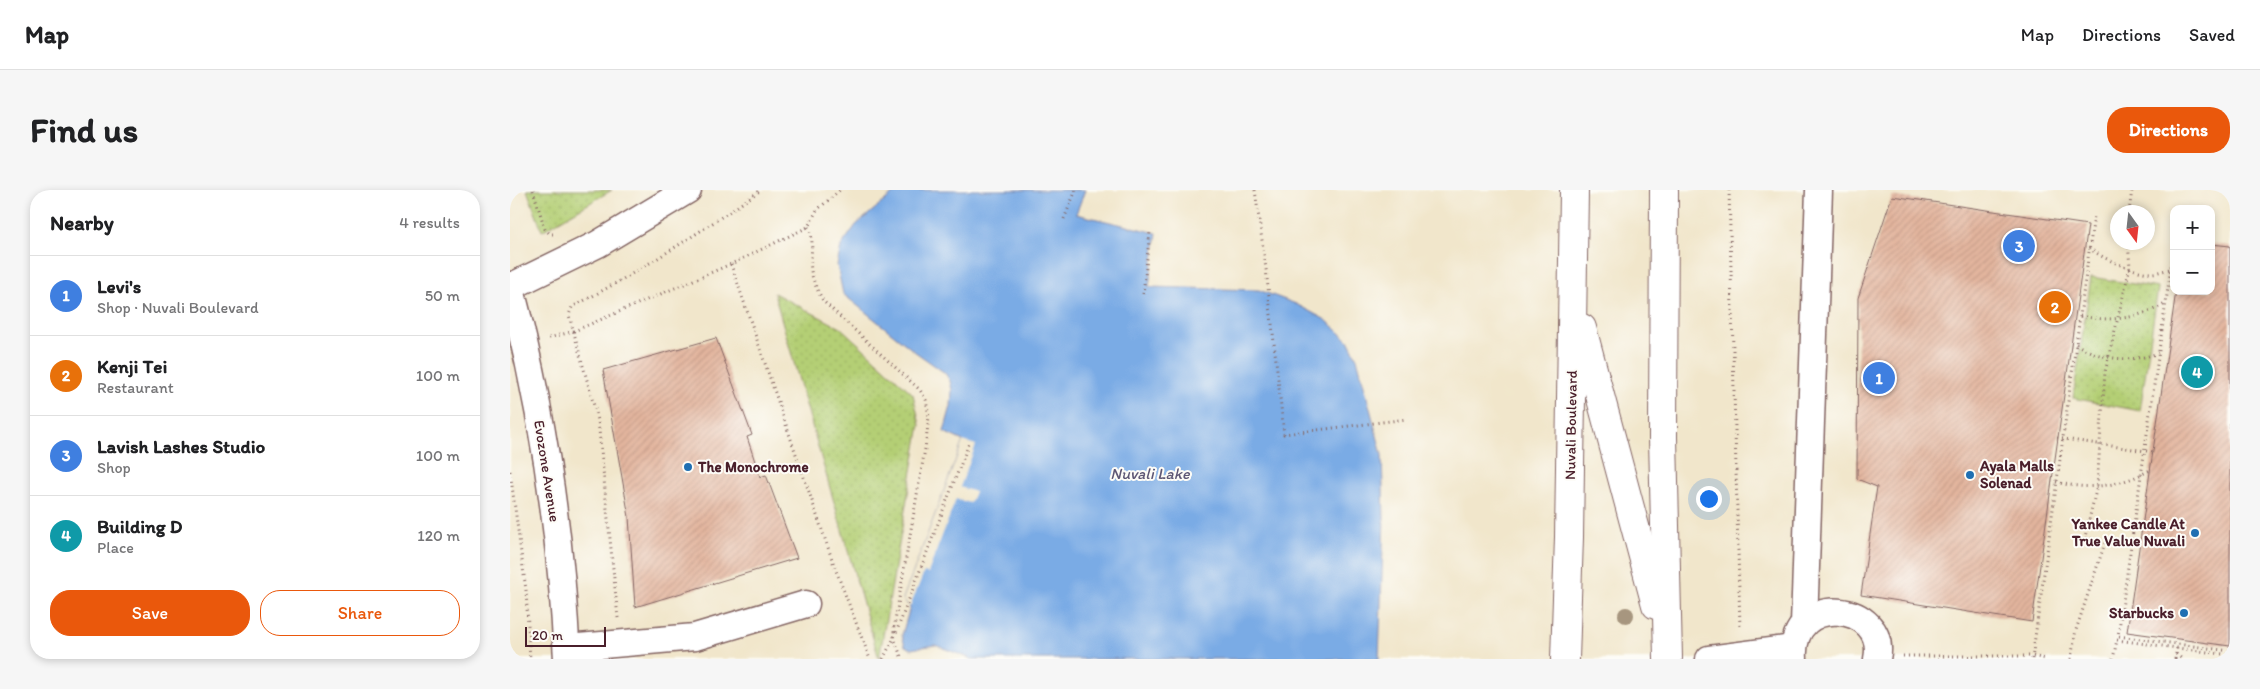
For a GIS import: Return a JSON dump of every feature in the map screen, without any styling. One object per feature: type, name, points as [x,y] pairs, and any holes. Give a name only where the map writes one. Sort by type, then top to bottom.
[{"type":"main road","name":"Nuvali Boulevard","points":[[1565,659],[1574,190]]},
{"type":"main road","points":[[1664,190],[1663,437],[1667,653]]},
{"type":"main road","points":[[1573,295],[1667,653]]},
{"type":"street","points":[[510,286],[598,244],[688,190]]},
{"type":"street","points":[[1804,624],[1819,190]]},
{"type":"street","name":"Evozone Avenue","points":[[510,286],[545,448],[561,558],[567,653]]},
{"type":"street","points":[[567,653],[620,644],[695,637],[806,604]]},
{"type":"street","points":[[1710,659],[1740,655],[1794,654],[1797,635],[1804,624],[1826,611],[1840,610],[1863,620],[1872,630],[1876,643],[1877,657]]},
{"type":"path","points":[[533,190],[546,229],[550,234],[555,234]]},
{"type":"path","points":[[620,644],[598,420],[569,315],[572,307],[632,276],[695,236],[761,190]]},
{"type":"path","points":[[524,345],[574,331],[731,264],[808,227],[816,210],[840,190]]},
{"type":"path","points":[[1064,219],[1076,190]]},
{"type":"path","points":[[1255,190],[1266,269],[1284,434],[1407,419]]},
{"type":"path","points":[[1729,190],[1740,655]]},
{"type":"path","points":[[2130,205],[2132,190]]},
{"type":"path","points":[[2032,658],[2094,216]]},
{"type":"path","points":[[808,227],[812,233],[812,271],[815,287],[823,301],[920,390],[926,400],[929,417],[925,449],[894,627],[894,638],[902,659]]},
{"type":"path","points":[[1143,294],[1150,232]]},
{"type":"path","points":[[2089,248],[2101,256],[2152,273],[2170,269],[2113,659]]},
{"type":"path","points":[[2070,659],[2076,630],[2105,543],[2084,537],[2097,486],[2106,372],[2130,267],[2129,250]]},
{"type":"path","points":[[731,264],[835,568],[870,659]]},
{"type":"path","points":[[2080,316],[2118,320],[2138,316],[2165,304]]},
{"type":"path","points":[[2076,344],[2095,354],[2109,358],[2141,358],[2158,353]]},
{"type":"path","points":[[2057,438],[2153,452]]},
{"type":"path","points":[[883,659],[894,638],[969,443]]},
{"type":"path","points":[[2056,482],[2097,486],[2118,484],[2150,470]]},
{"type":"path","points":[[510,471],[526,590],[530,659]]},
{"type":"path","points":[[2117,638],[2218,654],[2230,653]]},
{"type":"path","points":[[2117,638],[2230,653]]},
{"type":"path","points":[[2175,659],[2177,648]]},
{"type":"path","points":[[2176,654],[2182,659]]},
{"type":"path","points":[[2218,654],[2218,659]]},
{"type":"path","points":[[1877,657],[2046,659]]},
{"type":"green space","points":[[527,190],[612,190],[542,231]]},
{"type":"green space","points":[[2091,277],[2158,288],[2140,411],[2073,398]]},
{"type":"green space","points":[[774,293],[841,328],[913,394],[920,425],[879,659]]},
{"type":"water","name":"Nuvali Lake","points":[[897,190],[1085,190],[1076,214],[1157,233],[1149,287],[1259,290],[1296,304],[1326,320],[1348,340],[1357,358],[1382,455],[1384,519],[1379,659],[972,659],[935,645],[911,649],[905,646],[902,635],[910,607],[903,599],[963,441],[944,432],[951,406],[952,390],[950,381],[945,373],[914,351],[843,294],[837,265],[841,246],[856,225]]},
{"type":"pier","points":[[963,441],[976,445],[960,487],[975,492],[970,503],[956,499],[928,573],[924,572],[910,607],[903,599]]},
{"type":"building","points":[[1892,196],[2088,225],[2032,622],[1861,595],[1877,487],[1857,479],[1858,298]]},
{"type":"building","points":[[2215,244],[2230,246],[2230,646],[2127,632],[2175,295],[2215,295]]},
{"type":"building","name":"The Monochrome","points":[[716,338],[752,435],[747,437],[760,477],[766,475],[797,558],[635,607],[629,517],[603,370]]},
{"type":"place","name":"Lavish Lashes Studio","points":[[2019,246]]},
{"type":"place","name":"Kenji Tei","points":[[2055,307]]},
{"type":"place","name":"Building D","points":[[2197,372]]},
{"type":"place","name":"Levi's","points":[[1879,378]]},
{"type":"place","name":"The Monochrome","points":[[688,467]]},
{"type":"place","name":"Ayala Malls Solenad","points":[[1970,475]]},
{"type":"place","name":"Yankee Candle At True Value Nuvali","points":[[2195,533]]},
{"type":"place","name":"Starbucks","points":[[2184,613]]}]
